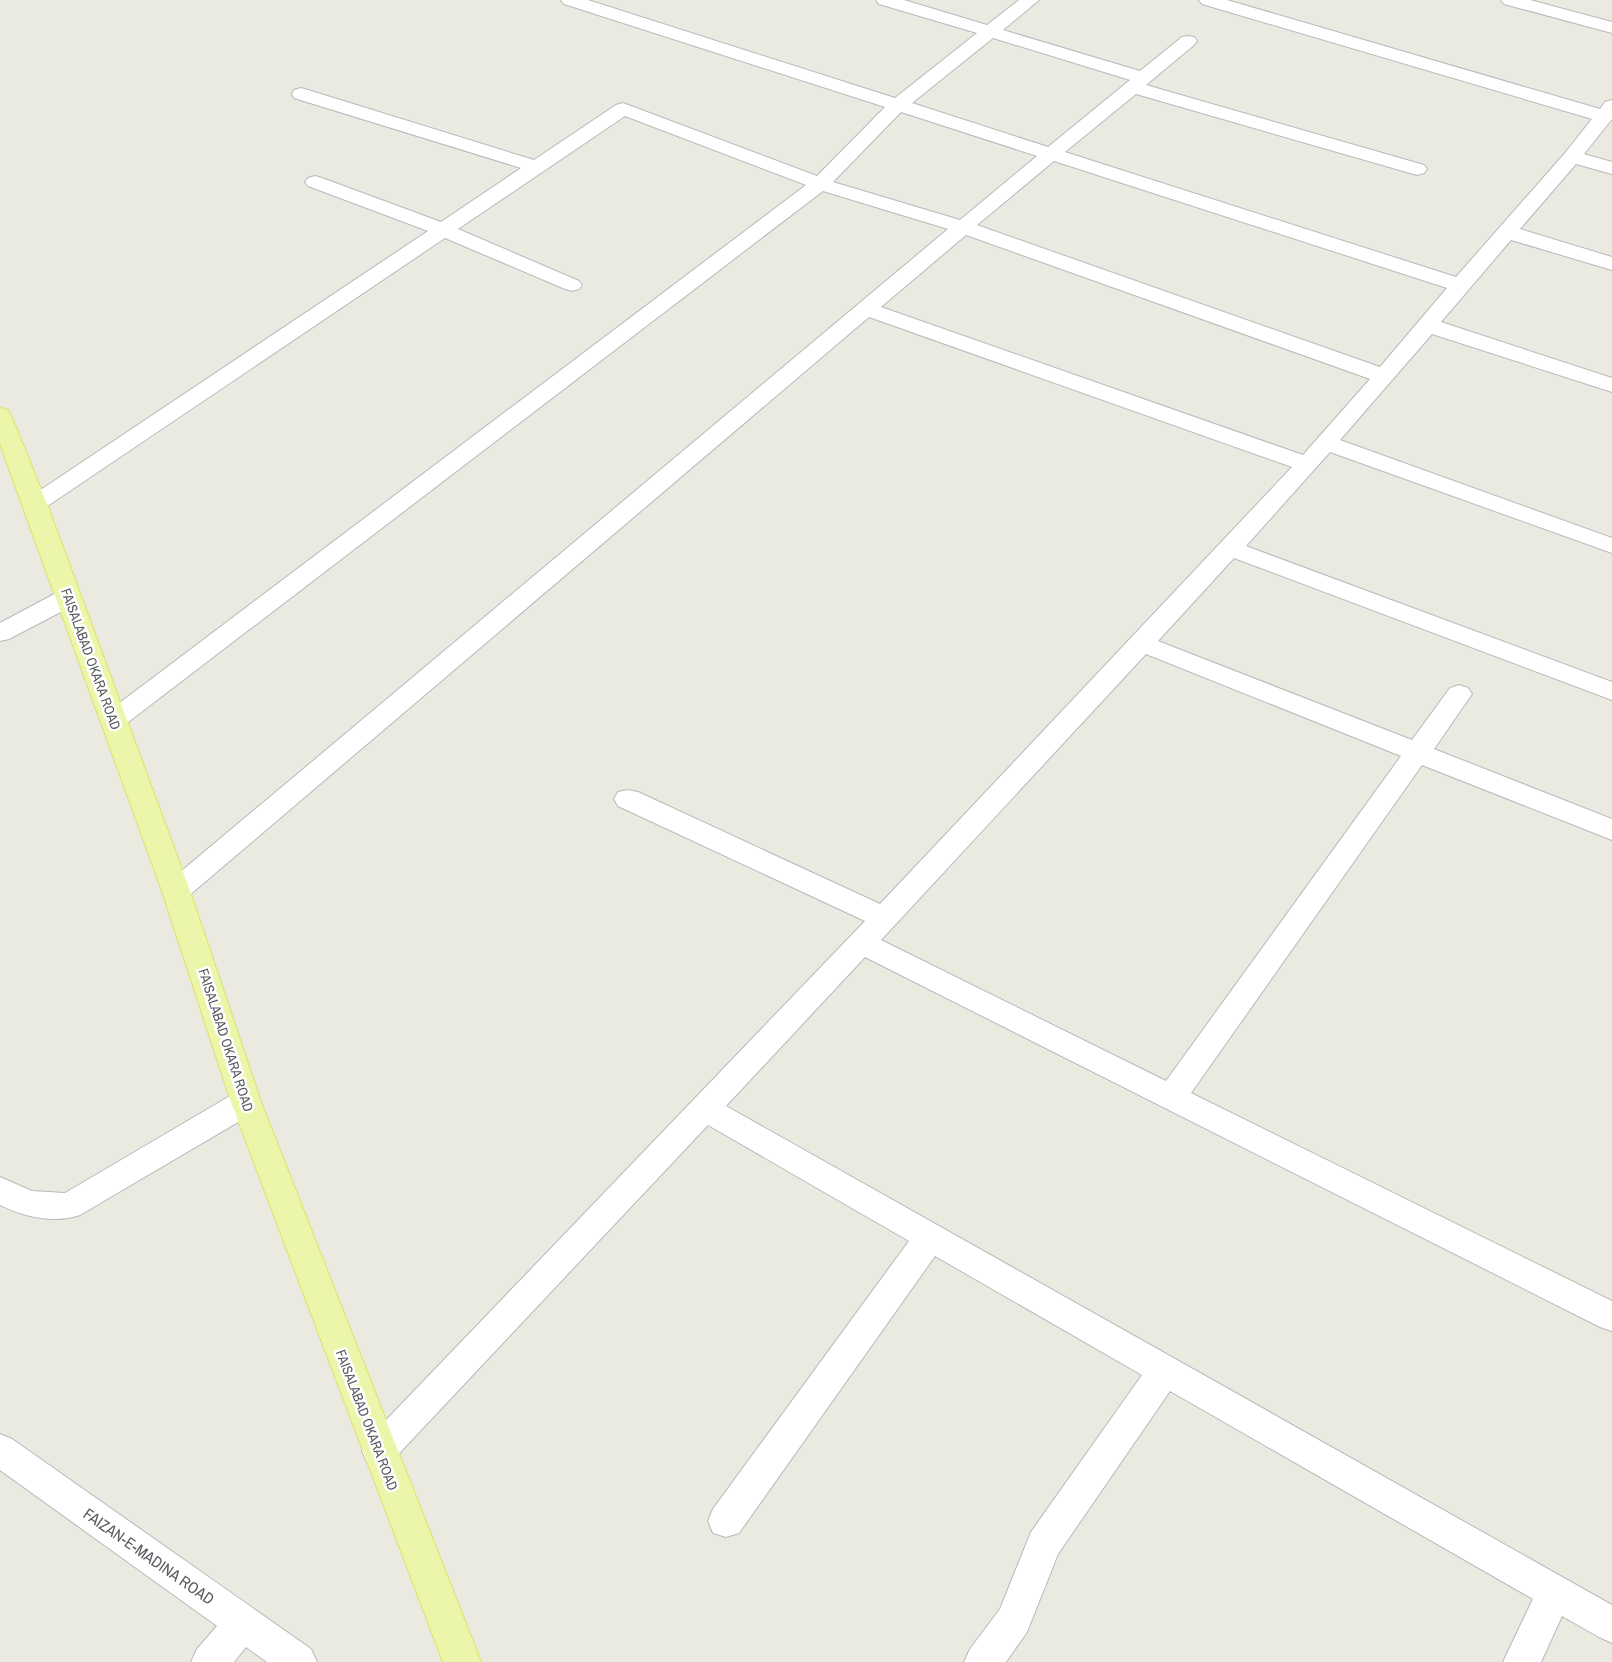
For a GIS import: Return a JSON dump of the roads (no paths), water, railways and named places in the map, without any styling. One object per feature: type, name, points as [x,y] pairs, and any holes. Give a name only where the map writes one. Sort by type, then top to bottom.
[{"type":"main road","name":"FAISALABAD OKARA ROAD","points":[[0,415],[35,504],[176,891],[246,1102],[379,1451],[462,1662]]},
{"type":"street","points":[[570,0],[1460,285]]},
{"type":"street","points":[[885,0],[990,32],[1138,82],[1417,169]]},
{"type":"street","points":[[114,720],[820,184],[897,106],[1030,0]]},
{"type":"street","points":[[379,1451],[862,943],[1307,464],[1572,157],[1608,111],[1208,0]]},
{"type":"street","points":[[1510,0],[1612,28]]},
{"type":"street","points":[[176,891],[865,309],[1188,41]]},
{"type":"street","points":[[301,94],[537,167]]},
{"type":"street","points":[[35,504],[623,109],[820,184],[963,227],[1384,376]]},
{"type":"street","points":[[1572,157],[1612,168]]},
{"type":"street","points":[[315,182],[443,230],[572,285]]},
{"type":"street","points":[[1507,232],[1612,264]]},
{"type":"street","points":[[865,309],[1307,464]]},
{"type":"street","points":[[1428,325],[1612,385]]},
{"type":"street","points":[[1326,443],[1612,546]]},
{"type":"street","points":[[1229,548],[1612,691]]},
{"type":"street","points":[[0,633],[69,597]]},
{"type":"street","points":[[1141,643],[1418,751],[1612,830]]},
{"type":"street","points":[[1172,1097],[1459,694]]},
{"type":"street","points":[[628,800],[885,918]]},
{"type":"street","points":[[862,943],[1612,1317]]},
{"type":"street","points":[[0,1190],[28,1204],[69,1206],[246,1102]]},
{"type":"street","points":[[704,1108],[1612,1625]]},
{"type":"street","points":[[726,1521],[930,1237]]},
{"type":"street","points":[[983,1662],[1014,1620],[1044,1544],[1165,1370]]},
{"type":"street","name":"FAIZAN-E-MADINA ROAD","points":[[0,1450],[298,1662]]},
{"type":"street","points":[[1522,1662],[1555,1592]]},
{"type":"street","points":[[210,1662],[244,1623]]}]
